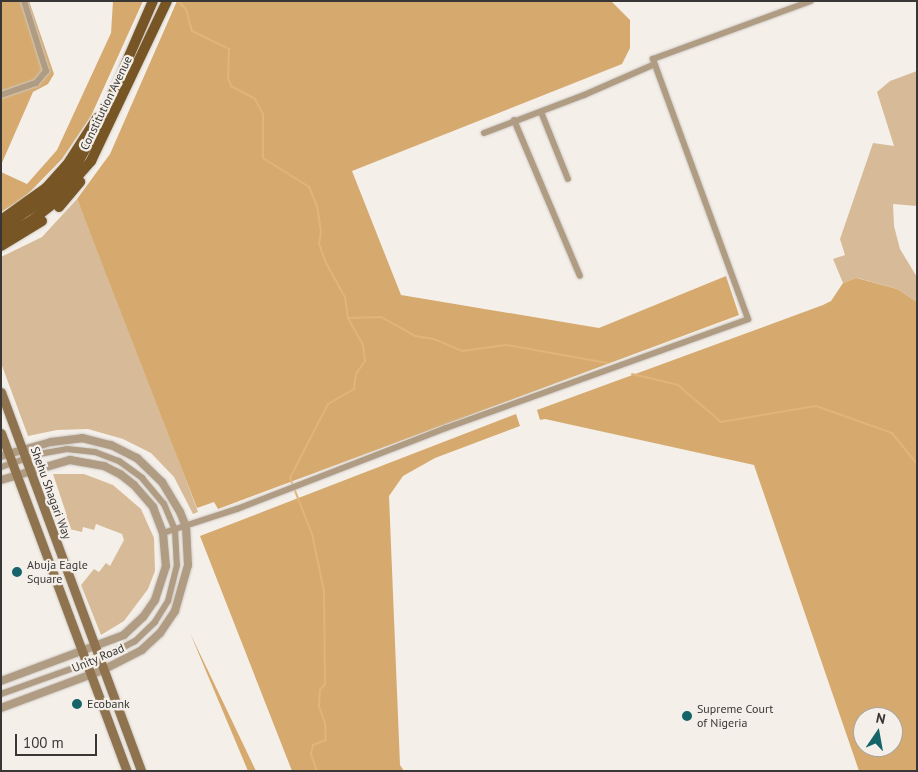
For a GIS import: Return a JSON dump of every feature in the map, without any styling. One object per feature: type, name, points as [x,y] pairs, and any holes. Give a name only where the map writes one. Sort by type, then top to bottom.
[{"type":"main road","name":"Constitution Avenue","points":[[1,228],[44,200],[70,173],[95,134],[153,1]]},
{"type":"main road","name":"Constitution Avenue","points":[[1,238],[30,221],[56,202],[91,161],[167,1]]},
{"type":"main road","points":[[1,220],[32,201],[52,182],[111,99]]},
{"type":"main road","points":[[1,246],[25,233],[54,212],[73,194],[91,161]]},
{"type":"main road","name":"Shehu Shagari Way","points":[[1,392],[141,771]]},
{"type":"main road","points":[[1,433],[7,458],[16,475],[128,771]]},
{"type":"street","points":[[1,95],[36,83],[46,71],[24,1]]},
{"type":"street","points":[[163,533],[249,505],[748,319],[653,59],[811,1]]},
{"type":"street","points":[[484,133],[514,120],[541,112],[654,64]]},
{"type":"street","points":[[541,112],[568,179]]},
{"type":"street","points":[[514,120],[580,276]]},
{"type":"street","name":"Unity Road","points":[[1,467],[7,458],[75,439],[96,440],[137,458],[162,482],[186,527],[187,576],[181,600],[168,623],[142,650],[103,670],[1,708]]},
{"type":"street","name":"Unity Road","points":[[1,694],[99,659],[135,640],[162,611],[176,573],[175,530],[154,489],[130,468],[113,458],[96,452],[67,449],[24,454]]},
{"type":"street","name":"Unity Road","points":[[1,480],[70,460],[104,466],[127,479],[145,496],[163,533],[166,566],[155,600],[129,631],[83,653],[1,681]]},
{"type":"shaded area","points":[[1,1],[29,1],[54,74],[48,84],[33,92],[1,165]]},
{"type":"shaded area","points":[[113,1],[143,1],[91,116],[62,159],[24,198],[1,212],[1,172],[27,184],[57,150],[111,33]]},
{"type":"shaded area","points":[[177,1],[611,1],[630,20],[630,48],[622,64],[352,171],[401,295],[599,328],[726,276],[739,315],[218,509],[214,502],[197,508],[77,199],[110,154]]},
{"type":"shaded area","points":[[917,71],[917,206],[893,204],[894,226],[900,249],[917,277],[917,302],[897,289],[858,278],[843,283],[833,259],[845,255],[840,239],[873,143],[894,146],[877,92],[890,81]]},
{"type":"shaded area","points":[[77,199],[141,359],[198,512],[193,514],[174,477],[151,453],[123,439],[88,429],[57,430],[28,436],[1,363],[1,257],[42,237]]},
{"type":"shaded area","points":[[857,278],[897,289],[917,302],[917,771],[859,771],[854,757],[903,757],[903,707],[853,707],[853,754],[754,465],[545,419],[540,420],[537,410],[831,301],[843,283]]},
{"type":"shaded area","points":[[516,414],[520,426],[435,458],[403,476],[389,496],[400,765],[404,771],[292,771],[200,536]]},
{"type":"shaded area","points":[[53,474],[84,474],[113,485],[141,509],[154,538],[155,571],[148,589],[124,621],[101,635],[81,585],[94,569],[99,572],[106,563],[110,566],[124,540],[122,534],[96,524],[94,530],[83,527],[82,532],[61,527],[58,519],[67,516]]},
{"type":"shaded area","points":[[190,633],[256,771],[248,771]]},
{"type":"waterway","points":[[178,1],[186,9],[192,31],[229,49],[228,78],[231,86],[255,99],[263,114],[263,158],[309,187],[317,206],[321,231],[319,244],[326,263],[345,297],[348,318],[363,345],[365,361],[356,374],[354,389],[328,404],[290,478],[312,534],[324,591],[325,684],[320,690],[319,706],[325,723],[326,740],[313,745],[311,754],[317,771]]},
{"type":"waterway","points":[[349,318],[381,317],[415,336],[434,339],[462,351],[506,345],[607,363]]},
{"type":"waterway","points":[[632,374],[678,385],[721,422],[816,406],[892,433],[917,464]]},
{"type":"place","name":"Abuja Eagle Square","points":[[17,572]]},
{"type":"place","name":"Ecobank","points":[[77,704]]},
{"type":"place","name":"Supreme Court of Nigeria","points":[[687,716]]}]
